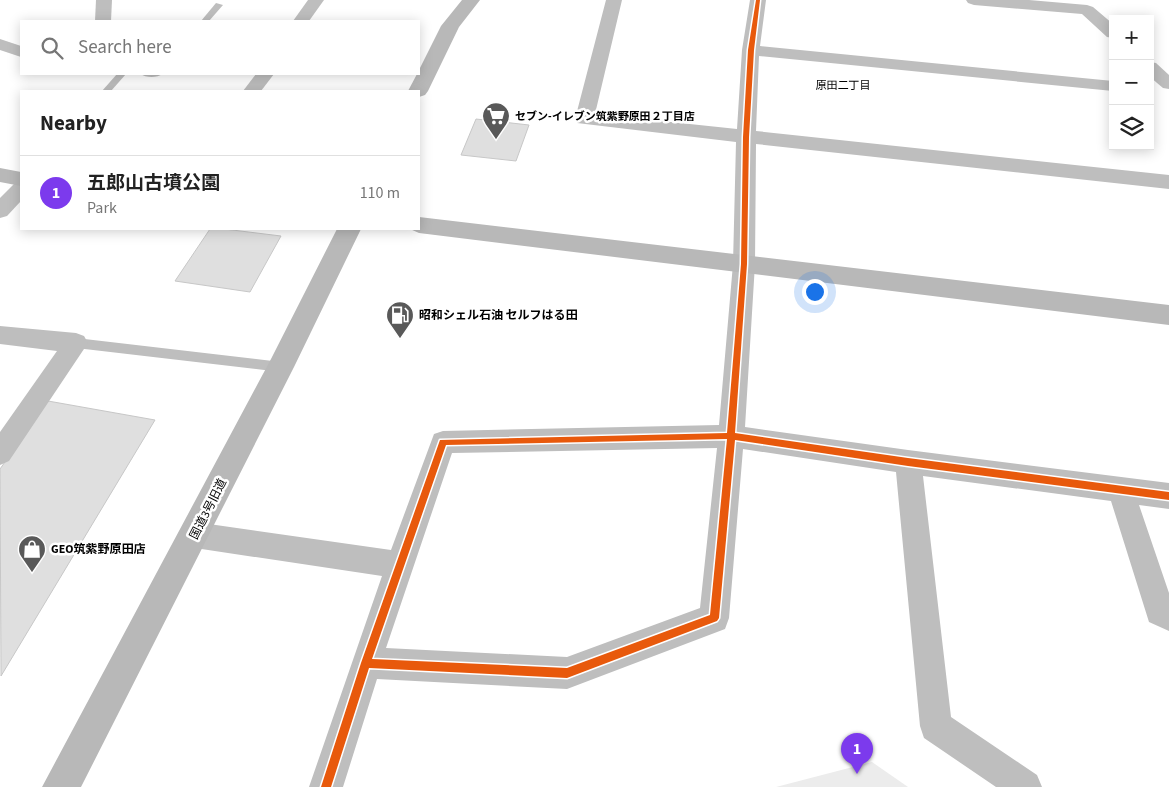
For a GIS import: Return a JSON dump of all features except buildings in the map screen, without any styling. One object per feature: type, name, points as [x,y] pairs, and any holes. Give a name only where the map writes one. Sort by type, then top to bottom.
[{"type":"street","points":[[102,20],[104,0]]},
{"type":"street","points":[[302,20],[316,0]]},
{"type":"street","points":[[418,90],[450,26],[471,0]]},
{"type":"street","points":[[614,0],[584,118],[1169,182]]},
{"type":"street","points":[[366,663],[567,673],[714,618],[731,436],[744,264],[746,137],[751,50],[758,0]]},
{"type":"street","points":[[974,0],[1087,10],[1109,29]]},
{"type":"street","points":[[0,44],[20,52]]},
{"type":"street","points":[[751,50],[1109,86]]},
{"type":"street","points":[[1154,71],[1169,84]]},
{"type":"street","points":[[253,90],[264,75]]},
{"type":"street","points":[[1154,89],[1169,91]]},
{"type":"street","points":[[0,175],[20,179]]},
{"type":"street","points":[[0,211],[20,190]]},
{"type":"street","points":[[420,225],[1169,315]]},
{"type":"street","name":"国道3号旧道","points":[[60,787],[194,535],[281,367],[349,230]]},
{"type":"street","points":[[0,335],[76,343],[0,453]]},
{"type":"street","points":[[326,787],[366,663],[443,442],[731,436],[908,462],[1169,496]]},
{"type":"street","points":[[908,462],[936,726],[1025,787]]},
{"type":"street","points":[[1122,490],[1160,611],[1169,616]]},
{"type":"street","points":[[194,535],[400,564]]},
{"type":"lane","points":[[205,20],[219,5]]},
{"type":"lane","points":[[107,90],[121,75]]},
{"type":"lane","points":[[76,343],[281,367]]},
{"type":"shaded area","points":[[872,762],[908,787],[776,787]]},
{"type":"cycle path","points":[[366,663],[567,673],[714,618],[731,436],[744,264],[746,137],[751,50],[758,0]]},
{"type":"cycle path","points":[[326,787],[366,663],[443,442],[731,436],[908,462],[1169,496]]},
{"type":"place","name":"セブン-イレブン筑紫野原田２丁目店","points":[[496,140]]},
{"type":"place","name":"昭和シェル石油 セルフはる田","points":[[400,339]]},
{"type":"place","name":"GEO筑紫野原田店","points":[[32,573]]},
{"type":"place","name":"五郎山古墳公園","points":[[857,774]]},
{"type":"district","name":"原田二丁目","points":[[843,85]]}]
